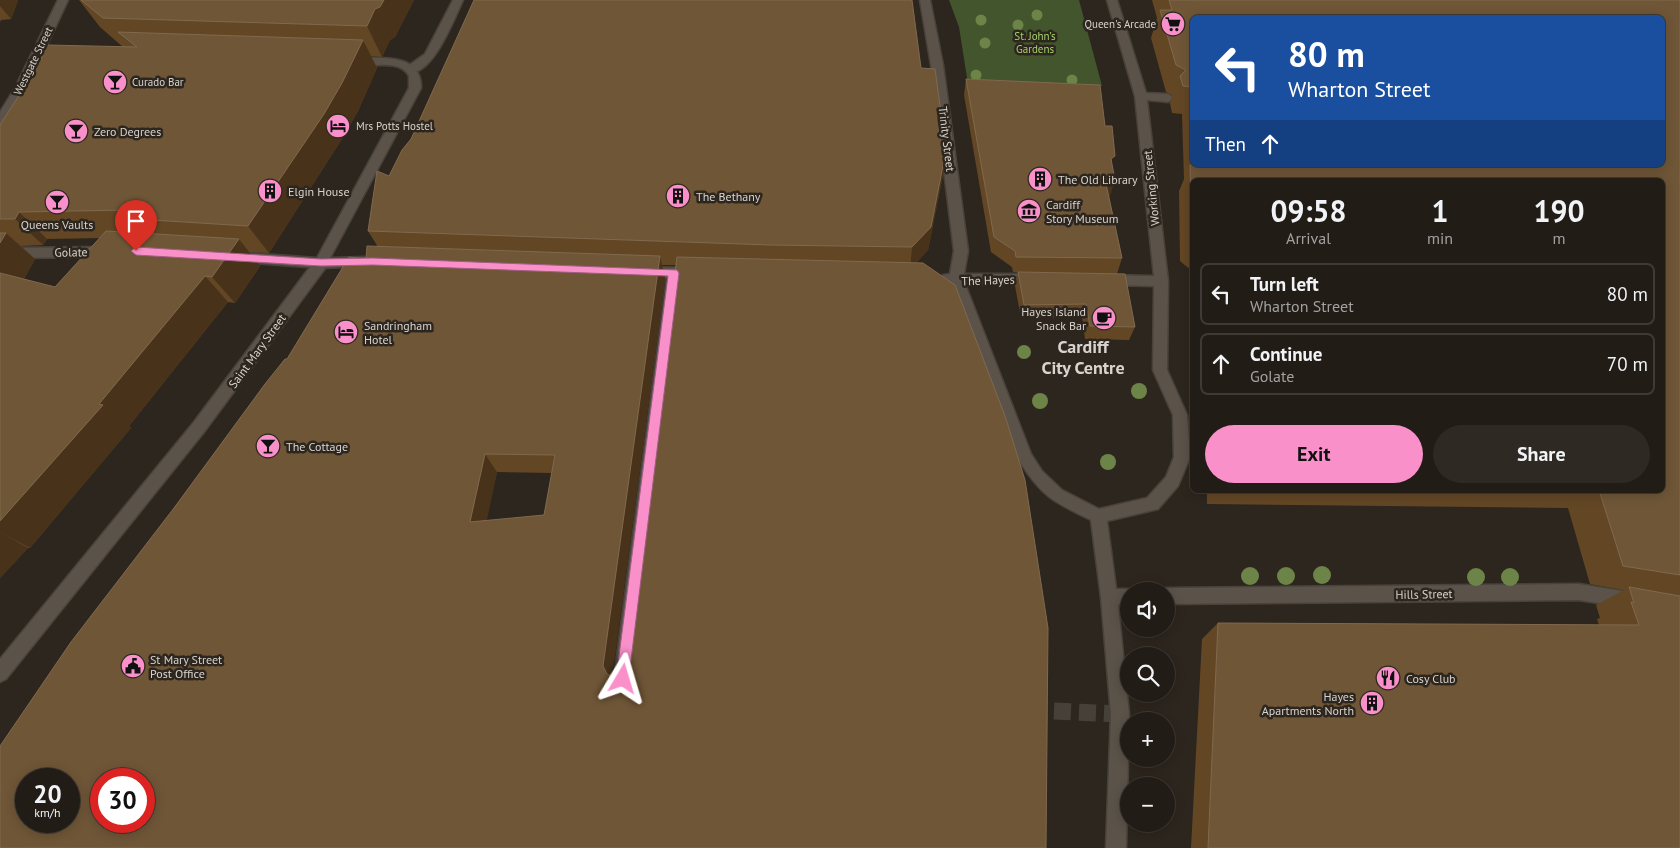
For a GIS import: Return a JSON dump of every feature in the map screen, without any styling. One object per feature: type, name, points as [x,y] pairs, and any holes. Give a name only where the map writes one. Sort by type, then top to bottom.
[{"type":"street","name":"Westgate Street","points":[[0,121],[21,88],[63,0]]},
{"type":"street","points":[[337,62],[396,63],[412,69],[430,56],[458,0]]},
{"type":"street","name":"Trinity Street","points":[[925,0],[937,65],[961,251],[956,279]]},
{"type":"street","name":"Working Street","points":[[1112,0],[1141,96],[1161,281]]},
{"type":"street","points":[[39,51],[78,51]]},
{"type":"street","name":"Saint Mary Street","points":[[0,673],[199,427],[321,263],[415,88],[416,76],[412,69]]},
{"type":"street","points":[[1141,96],[1168,98]]},
{"type":"street","name":"Golate","points":[[0,253],[121,251]]},
{"type":"street","points":[[219,256],[321,263],[383,262]]},
{"type":"street","points":[[625,271],[711,274]]},
{"type":"street","points":[[623,679],[674,273]]},
{"type":"street","points":[[937,278],[956,279]]},
{"type":"street","name":"The Hayes","points":[[1047,279],[956,279],[1029,463],[1037,476],[1056,496],[1098,516]]},
{"type":"street","points":[[1095,280],[1161,281],[1160,370],[1180,415],[1182,457],[1172,481],[1152,504],[1098,516],[1110,597],[1113,654],[1120,714],[1116,848]]},
{"type":"street","name":"Hills Street","points":[[1175,596],[1579,592],[1644,603]]},
{"type":"street","points":[[1110,597],[1120,597]]},
{"type":"green space","name":"St. John’s Gardens","points":[[949,0],[1079,0],[1102,86],[968,84],[959,27]]},
{"type":"building","points":[[81,0],[384,0],[380,7],[375,9],[367,26],[103,18]]},
{"type":"building","points":[[474,0],[912,0],[921,68],[935,69],[946,150],[931,227],[912,247],[770,245],[368,231],[377,171],[389,176],[402,150],[411,139]]},
{"type":"building","points":[[1169,0],[1680,0],[1680,575],[1623,566],[1600,493],[1665,493],[1665,178],[1190,178],[1190,167],[1665,167],[1665,15],[1190,15],[1190,87],[1183,86],[1180,76],[1186,70],[1176,65],[1160,10],[1172,10]]},
{"type":"building","points":[[118,32],[363,40],[324,114],[248,226],[119,218],[126,210],[19,212],[15,219],[0,219],[0,125],[38,66],[47,45],[137,47]]},
{"type":"building","name":"The Old Library","points":[[966,79],[1100,85],[1105,126],[1112,126],[1115,156],[1111,159],[1115,180],[1106,184],[1122,258],[1016,257],[1015,251],[994,237]]},
{"type":"building","points":[[106,231],[239,239],[212,277],[205,276],[99,404],[103,405],[0,521],[0,273],[55,287]]},
{"type":"building","points":[[0,233],[6,233],[0,243]]},
{"type":"building","points":[[367,246],[660,256],[603,666],[607,674],[615,677],[622,673],[626,666],[677,257],[923,263],[955,285],[1005,416],[1025,480],[1048,628],[1046,848],[0,848],[0,746],[71,642],[174,508],[265,384],[285,359],[287,359],[349,257],[366,259]],"holes":[[[485,454],[555,455],[544,515],[470,522]]]},
{"type":"building","points":[[1018,272],[1125,274],[1135,327],[1090,326],[1086,304],[1024,305]]},
{"type":"building","points":[[1629,587],[1680,596],[1680,848],[1208,848],[1218,623],[1639,625],[1631,602],[1634,603]]},
{"type":"tunnel","points":[[1029,710],[1120,714]]},
{"type":"place","name":"Queen's Arcade","points":[[1173,24]]},
{"type":"place","name":"Curado Bar","points":[[115,82]]},
{"type":"place","name":"Mrs Potts Hostel","points":[[338,126]]},
{"type":"place","name":"Zero Degrees","points":[[76,131]]},
{"type":"place","name":"The Old Library","points":[[1040,179]]},
{"type":"place","name":"Elgin House","points":[[270,191]]},
{"type":"place","name":"The Bethany","points":[[678,196]]},
{"type":"place","name":"Queens Vaults","points":[[57,202]]},
{"type":"place","name":"Cardiff Story Museum","points":[[1029,211]]},
{"type":"place","name":"Hayes Island Snack Bar","points":[[1104,318]]},
{"type":"place","name":"Sandringham Hotel","points":[[346,332]]},
{"type":"place","name":"The Cottage","points":[[268,446]]},
{"type":"place","name":"St Mary Street Post Office","points":[[133,666]]},
{"type":"place","name":"Cosy Club","points":[[1388,678]]},
{"type":"place","name":"Hayes Apartments North","points":[[1372,703]]},
{"type":"district","name":"Cardiff City Centre","points":[[1083,356]]},
{"type":"route","points":[[136,251],[175,252],[321,263],[373,262],[674,273],[623,679]]}]
